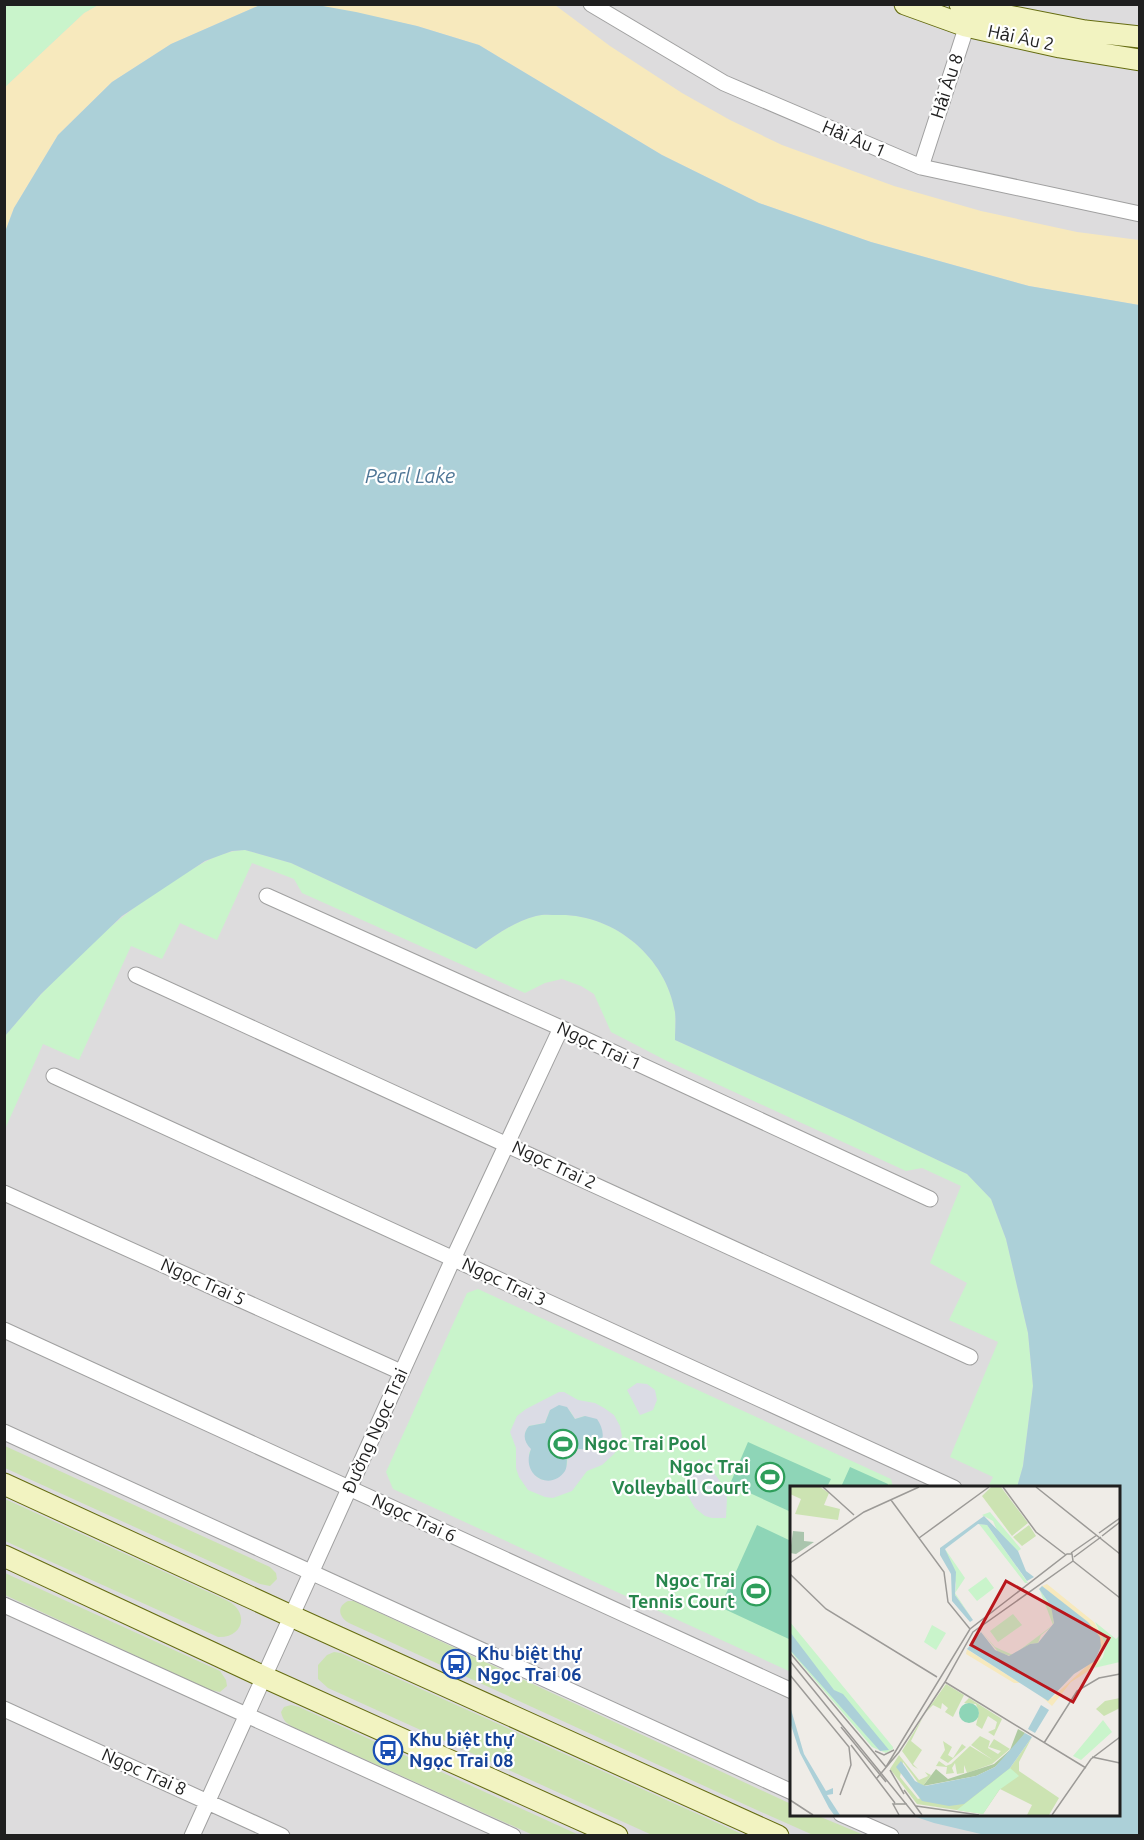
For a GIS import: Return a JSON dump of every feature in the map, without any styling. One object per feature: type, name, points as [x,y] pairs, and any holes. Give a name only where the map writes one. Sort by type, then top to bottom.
[{"type":"main road","name":"Hải Âu 2","points":[[905,4],[968,11],[1085,31],[1140,37]]},
{"type":"main road","name":"Hải Âu 2","points":[[968,11],[1060,47],[1140,60]]},
{"type":"main road","points":[[4,1484],[291,1617],[778,1836]]},
{"type":"main road","points":[[4,1556],[264,1677],[617,1836]]},
{"type":"street","name":"Hải Âu 1","points":[[591,4],[724,83],[921,167],[1130,213],[1140,213]]},
{"type":"street","name":"Hải Âu 8","points":[[921,167],[968,11]]},
{"type":"street","name":"Ngọc Trai 1","points":[[267,896],[561,1028],[930,1199]]},
{"type":"street","name":"Ngọc Trai 2","points":[[136,975],[970,1357]]},
{"type":"street","name":"Đường Ngọc Trai","points":[[192,1836],[401,1372],[561,1028]]},
{"type":"street","name":"Ngọc Trai 3","points":[[54,1076],[453,1259],[920,1481],[944,1486]]},
{"type":"street","name":"Ngọc Trai 5","points":[[4,1192],[401,1372]]},
{"type":"street","name":"Ngọc Trai 6","points":[[4,1330],[790,1690]]},
{"type":"street","points":[[4,1432],[790,1791]]},
{"type":"street","points":[[4,1605],[513,1836]]},
{"type":"street","name":"Ngọc Trai 8","points":[[4,1709],[282,1836]]},
{"type":"street","points":[[843,1816],[891,1836]]},
{"type":"shaded area","points":[[5,5],[1139,5],[1139,1835],[5,1836]]},
{"type":"shaded area","points":[[637,1383],[647,1384],[655,1390],[657,1400],[653,1410],[640,1415],[627,1390]]},
{"type":"shaded area","points":[[559,1392],[564,1392],[578,1400],[595,1403],[614,1415],[622,1436],[620,1446],[602,1465],[587,1471],[572,1491],[553,1498],[545,1497],[528,1490],[516,1468],[516,1448],[510,1432],[517,1416]],"holes":[[[550,1410],[570,1411],[575,1419],[585,1416],[582,1449],[577,1448],[568,1452],[567,1465],[550,1480],[543,1480],[537,1477],[529,1453],[532,1449],[525,1433],[529,1426],[545,1423]]]},
{"type":"shaded area","points":[[699,1459],[712,1470],[724,1487],[727,1498],[726,1518],[705,1516],[695,1508],[688,1496],[688,1475]]},
{"type":"green space","points":[[5,4],[98,5],[84,13],[5,87]]},
{"type":"green space","points":[[245,850],[291,863],[476,949],[512,925],[539,915],[579,917],[599,922],[634,942],[661,974],[670,992],[675,1012],[675,1040],[967,1174],[991,1199],[1006,1239],[1028,1333],[1033,1386],[1023,1466],[1017,1486],[988,1486],[993,1477],[950,1457],[998,1342],[949,1320],[967,1283],[930,1263],[961,1186],[922,1168],[906,1171],[667,1061],[611,1032],[594,994],[581,986],[562,979],[545,983],[525,993],[302,893],[294,879],[252,863],[217,940],[180,923],[162,959],[131,946],[79,1060],[43,1044],[5,1129],[5,1036],[24,1013],[64,970],[106,930],[129,912],[153,894],[202,864],[236,851]]},
{"type":"green space","points":[[478,1289],[891,1479],[893,1486],[790,1486],[790,1672],[393,1489],[386,1472],[467,1293]]},
{"type":"green space","points":[[748,1442],[831,1479],[828,1486],[790,1486],[790,1512],[730,1484]]},
{"type":"green space","points":[[5,1446],[270,1567],[276,1573],[277,1579],[270,1586],[260,1584],[5,1468]]},
{"type":"green space","points":[[850,1467],[888,1484],[887,1486],[841,1486]]},
{"type":"green space","points":[[5,1499],[228,1601],[239,1612],[241,1624],[233,1633],[218,1637],[5,1541]]},
{"type":"green space","name":"Ngoc Trai Tennis Court","points":[[757,1525],[790,1541],[790,1640],[720,1607]]},
{"type":"green space","points":[[5,1573],[220,1671],[227,1686],[220,1692],[210,1690],[5,1595]]},
{"type":"green space","points":[[354,1601],[790,1804],[790,1816],[818,1816],[864,1835],[813,1835],[748,1806],[349,1623],[340,1612],[344,1603]]},
{"type":"green space","points":[[334,1652],[341,1653],[744,1835],[652,1835],[328,1688],[318,1679],[318,1665],[327,1655]]},
{"type":"green space","points":[[291,1705],[579,1835],[533,1835],[295,1728],[286,1722],[281,1712],[284,1707]]},
{"type":"sand","points":[[98,5],[260,5],[171,44],[112,82],[58,135],[14,208],[5,232],[5,87],[84,13]]},
{"type":"sand","points":[[317,5],[555,5],[610,46],[682,93],[730,120],[782,145],[894,186],[981,211],[1077,232],[1139,240],[1139,305],[1029,286],[871,242],[759,203],[662,155],[479,45],[417,26]]},
{"type":"water","name":"Pearl Lake","points":[[260,5],[317,5],[417,26],[479,45],[662,155],[759,203],[871,242],[1029,286],[1139,305],[1139,1835],[985,1835],[913,1816],[1120,1816],[1120,1486],[1017,1486],[1023,1466],[1033,1386],[1028,1333],[1006,1239],[991,1199],[967,1174],[675,1040],[675,1012],[670,992],[661,974],[634,942],[599,922],[579,917],[539,915],[512,925],[476,949],[291,863],[245,850],[232,851],[205,861],[122,916],[41,994],[5,1036],[5,232],[14,208],[58,135],[112,82],[171,44]]},
{"type":"water","name":"Ngoc Trai Pool","points":[[559,1405],[567,1407],[575,1419],[585,1416],[597,1419],[603,1436],[597,1447],[568,1452],[565,1471],[559,1477],[545,1480],[533,1473],[530,1467],[531,1449],[525,1441],[525,1435],[529,1426],[545,1423],[550,1410]]},
{"type":"place","name":"Ngoc Trai Pool","points":[[563,1444]]},
{"type":"place","name":"Ngoc Trai Volleyball Court","points":[[770,1477]]},
{"type":"place","name":"Ngoc Trai Tennis Court","points":[[756,1591]]},
{"type":"place","name":"Khu biệt thự Ngọc Trai 06","points":[[456,1664]]},
{"type":"place","name":"Khu biệt thự Ngọc Trai 08","points":[[388,1750]]}]
